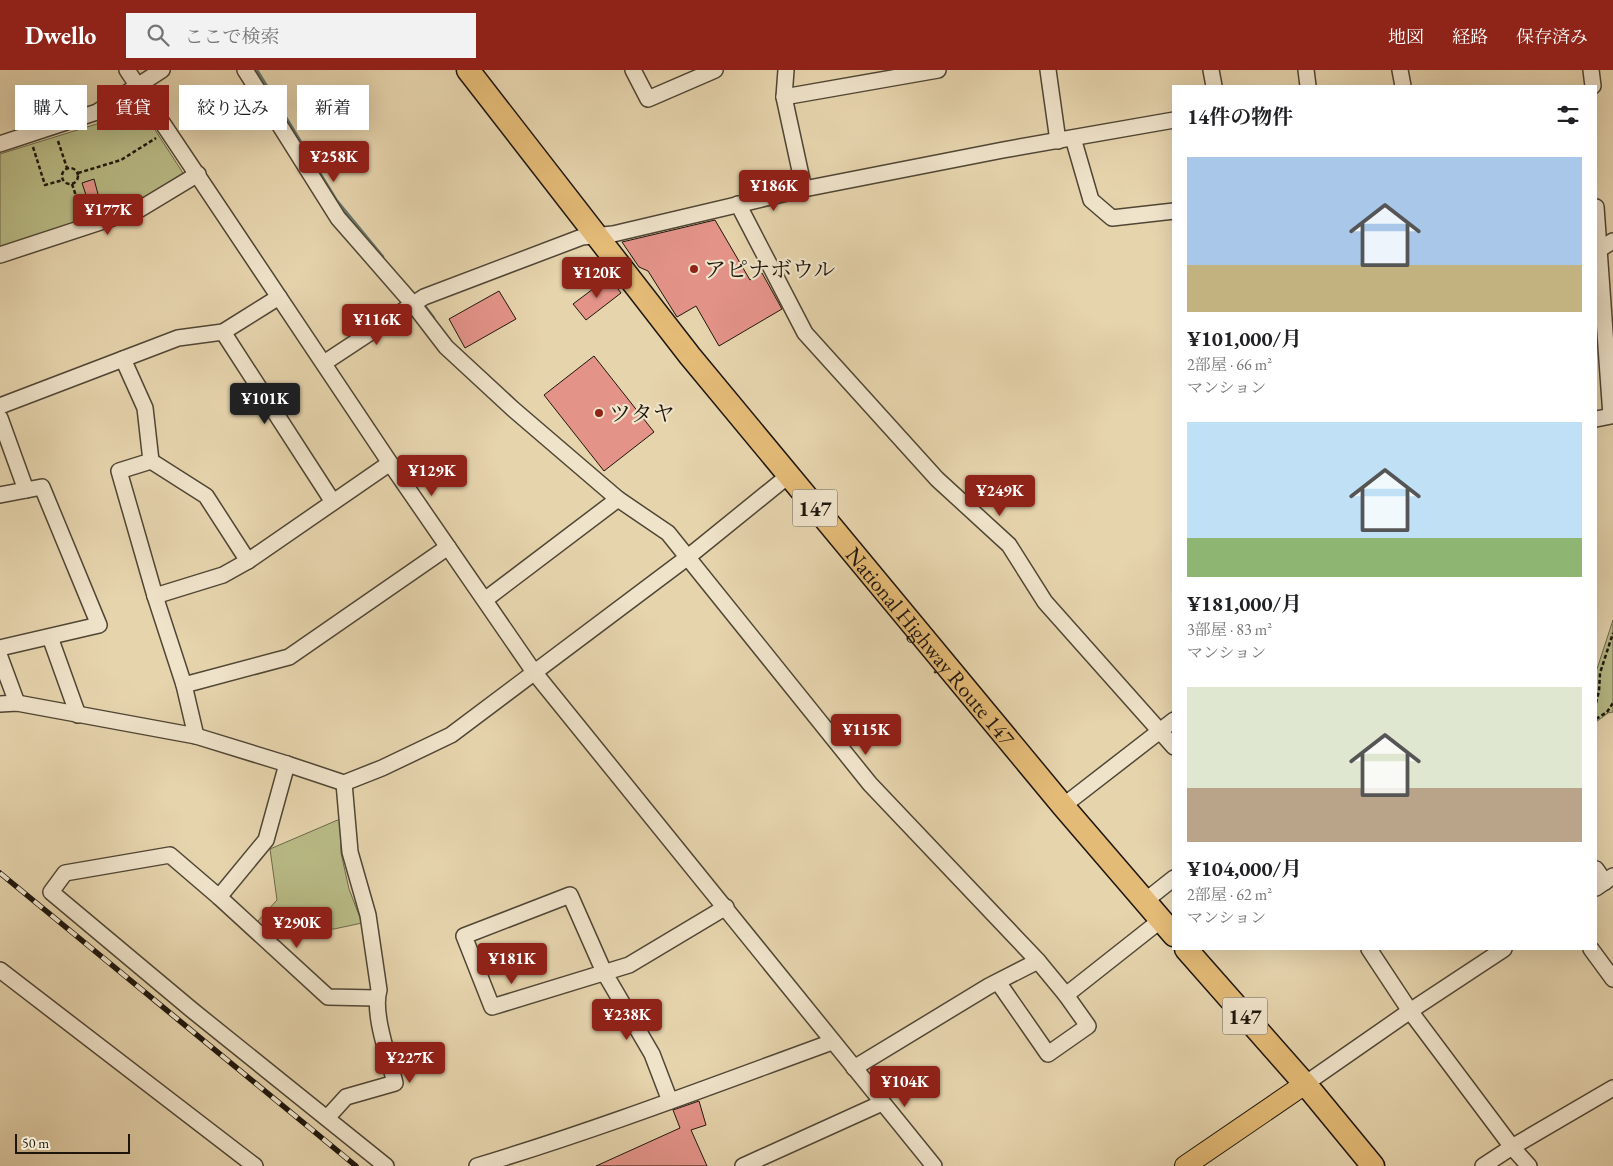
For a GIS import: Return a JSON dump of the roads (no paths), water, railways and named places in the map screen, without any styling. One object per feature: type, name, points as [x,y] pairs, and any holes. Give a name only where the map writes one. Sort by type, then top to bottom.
[{"type":"highway","name":"National Highway Route 147","points":[[468,70],[690,356],[1063,806],[1167,928]]},
{"type":"highway","name":"147","points":[[1187,950],[1305,1084],[1373,1166]]},
{"type":"main road","points":[[1185,1166],[1305,1084]]},
{"type":"street","points":[[127,70],[136,85]]},
{"type":"street","points":[[139,85],[162,70]]},
{"type":"street","points":[[245,70],[338,218],[413,304],[446,347],[513,409],[618,500],[668,533],[870,784],[1038,961],[1088,1026],[1048,1054],[998,982]]},
{"type":"street","points":[[633,70],[648,99],[715,70]]},
{"type":"street","points":[[786,70],[784,97],[804,189]]},
{"type":"street","points":[[784,97],[938,70]]},
{"type":"street","points":[[1048,70],[1065,140],[1091,200],[1112,218],[1172,211]]},
{"type":"street","points":[[1212,70],[1214,85]]},
{"type":"street","points":[[1306,70],[1308,85]]},
{"type":"street","points":[[1400,70],[1403,85]]},
{"type":"street","points":[[1591,70],[1593,85]]},
{"type":"street","points":[[0,144],[31,141],[97,112]]},
{"type":"street","points":[[324,363],[424,297],[582,237],[613,234],[804,189],[1004,150],[1172,120]]},
{"type":"street","points":[[168,130],[390,463],[486,599],[534,672],[934,1166]]},
{"type":"street","points":[[0,256],[140,210],[198,174]]},
{"type":"street","points":[[738,204],[804,333],[937,479],[1009,545],[1045,602],[1172,745]]},
{"type":"street","points":[[1597,218],[1600,249],[1599,288],[1612,416],[1597,419]]},
{"type":"street","points":[[1600,249],[1613,241]]},
{"type":"street","points":[[0,406],[178,338],[223,332],[279,297]]},
{"type":"street","points":[[223,332],[333,502]]},
{"type":"street","points":[[123,359],[145,408],[151,461]]},
{"type":"street","points":[[0,418],[26,490]]},
{"type":"street","points":[[196,736],[184,685],[154,596],[119,471],[151,461],[206,496],[248,561]]},
{"type":"street","points":[[154,596],[223,575],[248,561],[390,463]]},
{"type":"street","points":[[0,704],[17,704],[196,736],[344,783],[382,768],[451,735],[688,557],[788,476]]},
{"type":"street","points":[[0,495],[42,487],[98,625],[0,648]]},
{"type":"street","points":[[486,599],[618,500]]},
{"type":"street","points":[[184,685],[289,657],[448,547]]},
{"type":"street","points":[[50,637],[78,715]]},
{"type":"street","points":[[0,657],[17,704]]},
{"type":"street","points":[[1063,806],[1172,722]]},
{"type":"street","points":[[219,897],[266,840],[287,764]]},
{"type":"street","points":[[327,1118],[346,1097],[395,1083],[379,1020],[376,998],[378,990],[368,915],[350,852],[344,783]]},
{"type":"street","points":[[376,998],[328,997],[219,897],[170,855],[65,873],[51,892],[192,1010],[386,1166]]},
{"type":"street","points":[[1597,870],[1605,882]]},
{"type":"street","points":[[1145,901],[1172,880]]},
{"type":"street","points":[[670,1101],[652,1054],[604,972],[570,895],[464,936],[492,1007],[604,972],[629,965],[726,907]]},
{"type":"street","points":[[1066,995],[1167,928]]},
{"type":"street","points":[[1370,950],[1410,1011],[1512,1147],[1529,1166]]},
{"type":"street","points":[[1305,1084],[1502,950]]},
{"type":"street","points":[[1592,950],[1613,979]]},
{"type":"street","points":[[854,1068],[998,982],[1038,961]]},
{"type":"street","points":[[0,970],[255,1166]]},
{"type":"street","points":[[477,1166],[670,1101],[832,1042]]},
{"type":"street","points":[[1483,1166],[1613,1088]]},
{"type":"street","points":[[743,1166],[882,1103]]},
{"type":"waterway","points":[[256,70],[336,201],[382,257]]},
{"type":"waterway","points":[[421,302],[433,318]]},
{"type":"railway","points":[[0,873],[356,1166]]},
{"type":"place","name":"アピナボウル","points":[[694,269]]},
{"type":"place","name":"ツタヤ","points":[[599,413]]}]
